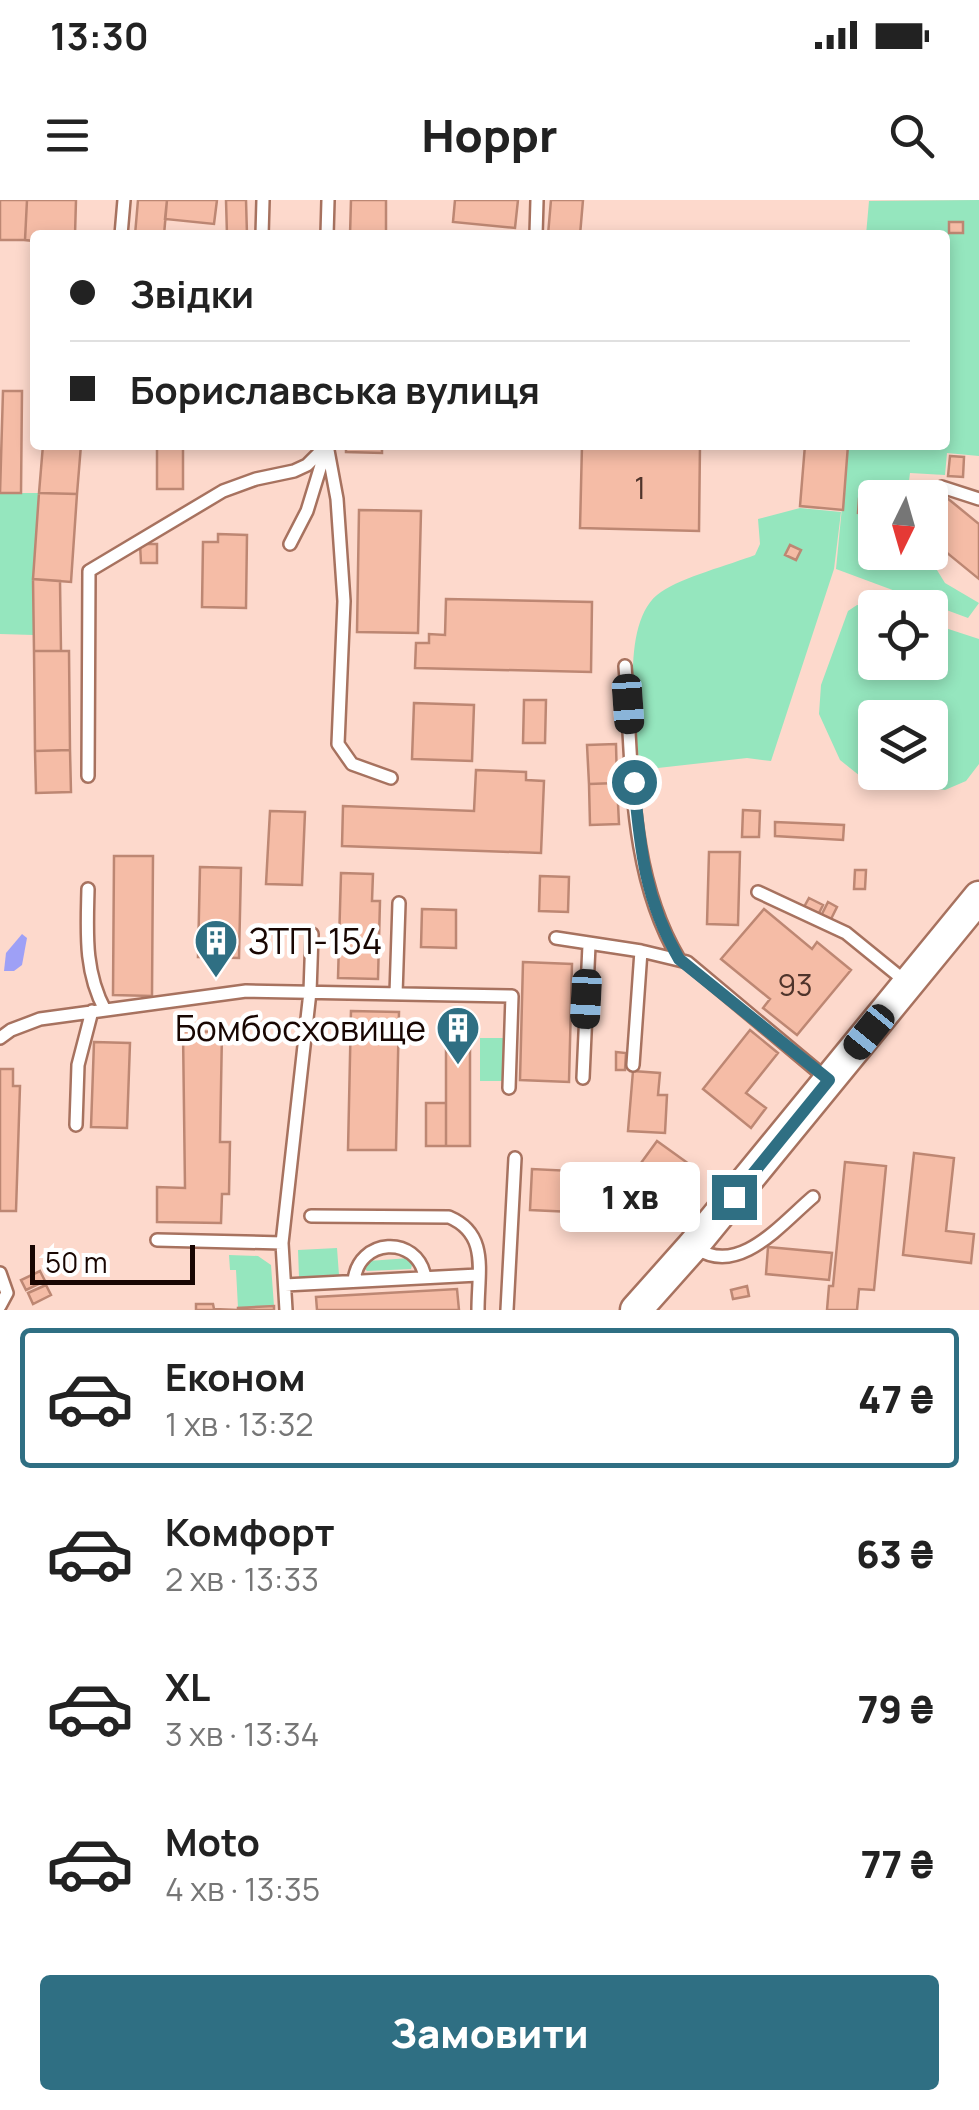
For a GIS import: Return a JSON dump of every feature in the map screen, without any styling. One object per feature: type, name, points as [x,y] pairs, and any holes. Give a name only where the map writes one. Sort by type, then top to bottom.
[{"type":"street","points":[[636,1310],[979,897]]},
{"type":"lane","points":[[121,230],[124,200]]},
{"type":"lane","points":[[262,230],[263,200]]},
{"type":"lane","points":[[327,230],[328,200]]},
{"type":"lane","points":[[536,230],[538,200]]},
{"type":"lane","points":[[88,776],[89,572],[223,491],[256,479],[294,472],[322,450]]},
{"type":"lane","points":[[290,544],[307,510],[325,450]]},
{"type":"lane","points":[[328,450],[344,601],[338,744],[352,764],[391,778]]},
{"type":"lane","points":[[948,489],[979,499]]},
{"type":"lane","points":[[626,666],[640,860],[663,931],[679,959],[829,1080]]},
{"type":"lane","points":[[76,1124],[78,1066],[99,1010],[87,951],[88,889]]},
{"type":"lane","points":[[758,892],[846,933],[908,984]]},
{"type":"lane","points":[[396,994],[398,903]]},
{"type":"lane","points":[[286,1310],[282,1243],[310,992],[312,934]]},
{"type":"lane","points":[[556,938],[679,959]]},
{"type":"lane","points":[[583,1078],[588,944]]},
{"type":"lane","points":[[633,1065],[642,952]]},
{"type":"lane","points":[[0,1038],[40,1019],[246,991],[512,996],[509,1088]]},
{"type":"lane","points":[[508,1310],[515,1158]]},
{"type":"lane","points":[[693,1246],[710,1258],[739,1257],[813,1197]]},
{"type":"lane","points":[[312,1216],[448,1217],[466,1225],[477,1239],[478,1310]]},
{"type":"lane","points":[[157,1240],[282,1243]]},
{"type":"lane","points":[[354,1281],[366,1254],[388,1246],[410,1252],[419,1260],[424,1278]]},
{"type":"lane","points":[[0,1273],[7,1292],[0,1306]]},
{"type":"lane","points":[[285,1285],[478,1276]]},
{"type":"green space","points":[[979,200],[979,456],[947,453],[945,475],[910,473],[909,480],[858,480],[858,570],[937,570],[945,583],[979,603],[968,618],[948,611],[948,590],[893,590],[836,569],[848,450],[950,450],[950,230],[866,230],[869,201]]},
{"type":"green space","points":[[0,493],[39,493],[34,635],[0,634]]},
{"type":"green space","points":[[800,508],[841,512],[834,569],[771,761],[747,758],[640,770],[634,649],[648,606],[670,587],[755,555],[760,544],[758,519]]},
{"type":"green space","points":[[857,605],[858,680],[948,680],[948,629],[979,639],[979,764],[966,781],[948,789],[948,700],[858,700],[858,774],[840,760],[819,714],[821,685],[848,611]]},
{"type":"green space","points":[[480,1038],[505,1038],[504,1081],[480,1081]]},
{"type":"green space","points":[[337,1248],[339,1275],[299,1277],[298,1250]]},
{"type":"green space","points":[[229,1255],[258,1256],[271,1265],[274,1306],[238,1308],[236,1270],[230,1270]]},
{"type":"green space","points":[[410,1258],[411,1269],[365,1269],[368,1261]]},
{"type":"water","points":[[22,934],[27,938],[22,965],[14,971],[4,971],[6,953]]},
{"type":"building","points":[[0,200],[27,200],[25,240],[0,240]]},
{"type":"building","points":[[27,200],[76,200],[75,230],[30,230],[30,240],[25,240]]},
{"type":"building","points":[[138,200],[167,200],[164,230],[135,230]]},
{"type":"building","points":[[167,200],[217,200],[214,224],[165,219]]},
{"type":"building","points":[[226,200],[246,200],[247,230],[227,230]]},
{"type":"building","points":[[351,200],[386,200],[386,230],[350,230]]},
{"type":"building","points":[[455,200],[518,200],[515,228],[453,222]]},
{"type":"building","points":[[551,200],[583,200],[580,230],[548,230]]},
{"type":"building","points":[[949,222],[963,222],[963,233],[949,230]]},
{"type":"building","points":[[3,391],[22,391],[21,493],[0,493]]},
{"type":"building","points":[[43,450],[81,450],[77,494],[39,493]]},
{"type":"building","points":[[157,450],[183,450],[183,489],[157,489]]},
{"type":"building","points":[[346,450],[382,450],[382,453]]},
{"type":"building","points":[[582,450],[700,450],[699,531],[580,528]]},
{"type":"building","points":[[805,450],[848,450],[843,510],[800,506]]},
{"type":"building","points":[[950,456],[964,457],[963,477],[948,476]]},
{"type":"building","points":[[39,493],[77,494],[71,582],[33,579]]},
{"type":"building","points":[[948,499],[979,524],[979,579],[948,554]]},
{"type":"building","points":[[359,510],[421,511],[418,633],[357,632]]},
{"type":"building","points":[[218,534],[247,535],[246,608],[202,607],[203,542],[218,542]]},
{"type":"building","points":[[140,544],[157,544],[157,563],[141,563]]},
{"type":"building","points":[[790,545],[801,550],[796,560],[785,555]]},
{"type":"building","points":[[33,579],[60,581],[61,651],[34,651]]},
{"type":"building","points":[[446,599],[592,602],[591,672],[415,668],[416,643],[429,643],[429,634],[445,635]]},
{"type":"building","points":[[34,651],[69,651],[70,750],[35,751]]},
{"type":"building","points":[[524,700],[546,700],[545,743],[523,743]]},
{"type":"building","points":[[414,703],[474,705],[472,761],[412,759]]},
{"type":"building","points":[[616,744],[617,783],[589,784],[587,745]]},
{"type":"building","points":[[70,750],[71,792],[36,793],[35,751]]},
{"type":"building","points":[[476,770],[526,772],[526,780],[544,781],[541,853],[342,846],[343,806],[474,811]]},
{"type":"building","points":[[617,783],[619,824],[590,825],[589,784]]},
{"type":"building","points":[[743,810],[760,811],[759,837],[742,837]]},
{"type":"building","points":[[270,811],[305,812],[302,885],[266,884]]},
{"type":"building","points":[[775,822],[844,825],[843,840],[775,836]]},
{"type":"building","points":[[709,852],[740,852],[738,925],[707,924]]},
{"type":"building","points":[[114,856],[153,856],[152,996],[113,995]]},
{"type":"building","points":[[200,867],[241,868],[239,958],[198,957]]},
{"type":"building","points":[[855,870],[866,870],[865,889],[854,889]]},
{"type":"building","points":[[341,873],[373,874],[372,901],[380,901],[378,979],[338,978]]},
{"type":"building","points":[[540,876],[569,877],[568,912],[539,911]]},
{"type":"building","points":[[809,898],[823,905],[818,915],[804,907]]},
{"type":"building","points":[[828,902],[837,907],[830,921],[821,916]]},
{"type":"building","points":[[422,909],[456,910],[456,948],[421,947]]},
{"type":"building","points":[[764,909],[812,949],[817,942],[851,970],[797,1035],[763,1008],[770,999],[721,959]]},
{"type":"building","points":[[523,962],[572,964],[569,1082],[520,1080]]},
{"type":"building","points":[[351,1011],[399,1012],[396,1150],[348,1150]]},
{"type":"building","name":"Бомбосховище","points":[[446,1021],[470,1021],[470,1146],[446,1146]]},
{"type":"building","points":[[750,1030],[778,1053],[746,1093],[766,1108],[751,1128],[703,1089]]},
{"type":"building","points":[[183,1031],[222,1032],[220,1142],[230,1142],[229,1194],[222,1194],[221,1223],[157,1222],[157,1187],[185,1188]]},
{"type":"building","points":[[94,1042],[130,1043],[127,1128],[91,1127]]},
{"type":"building","points":[[616,1052],[626,1053],[625,1070],[616,1070]]},
{"type":"building","points":[[0,1069],[13,1069],[13,1086],[20,1086],[16,1211],[0,1211]]},
{"type":"building","points":[[633,1071],[660,1073],[658,1095],[667,1095],[665,1133],[628,1131]]},
{"type":"building","points":[[426,1103],[446,1103],[446,1146],[426,1146]]},
{"type":"building","points":[[657,1141],[689,1164],[663,1200],[638,1215],[530,1210],[532,1169],[633,1174]]},
{"type":"building","points":[[914,1153],[954,1158],[946,1231],[974,1234],[971,1263],[903,1255]]},
{"type":"building","points":[[845,1162],[886,1166],[874,1290],[859,1289],[857,1310],[827,1310],[829,1286],[833,1286]]},
{"type":"building","points":[[768,1247],[832,1253],[829,1280],[766,1274]]},
{"type":"building","points":[[40,1271],[45,1281],[26,1290],[21,1280]]},
{"type":"building","points":[[46,1285],[51,1295],[33,1304],[28,1293]]},
{"type":"building","points":[[747,1286],[749,1296],[733,1299],[731,1290]]},
{"type":"building","points":[[457,1289],[459,1310],[317,1310],[316,1297]]},
{"type":"building","points":[[196,1304],[213,1304],[214,1309],[238,1310],[196,1310]]},
{"type":"building","points":[[274,1306],[274,1310],[238,1310],[238,1308]]},
{"type":"place","name":"ЗТП-154","points":[[216,979]]},
{"type":"place","name":"Бомбосховище","points":[[458,1066]]},
{"type":"route","points":[[634,782],[640,860],[663,931],[679,959],[829,1080],[734,1197]]}]
